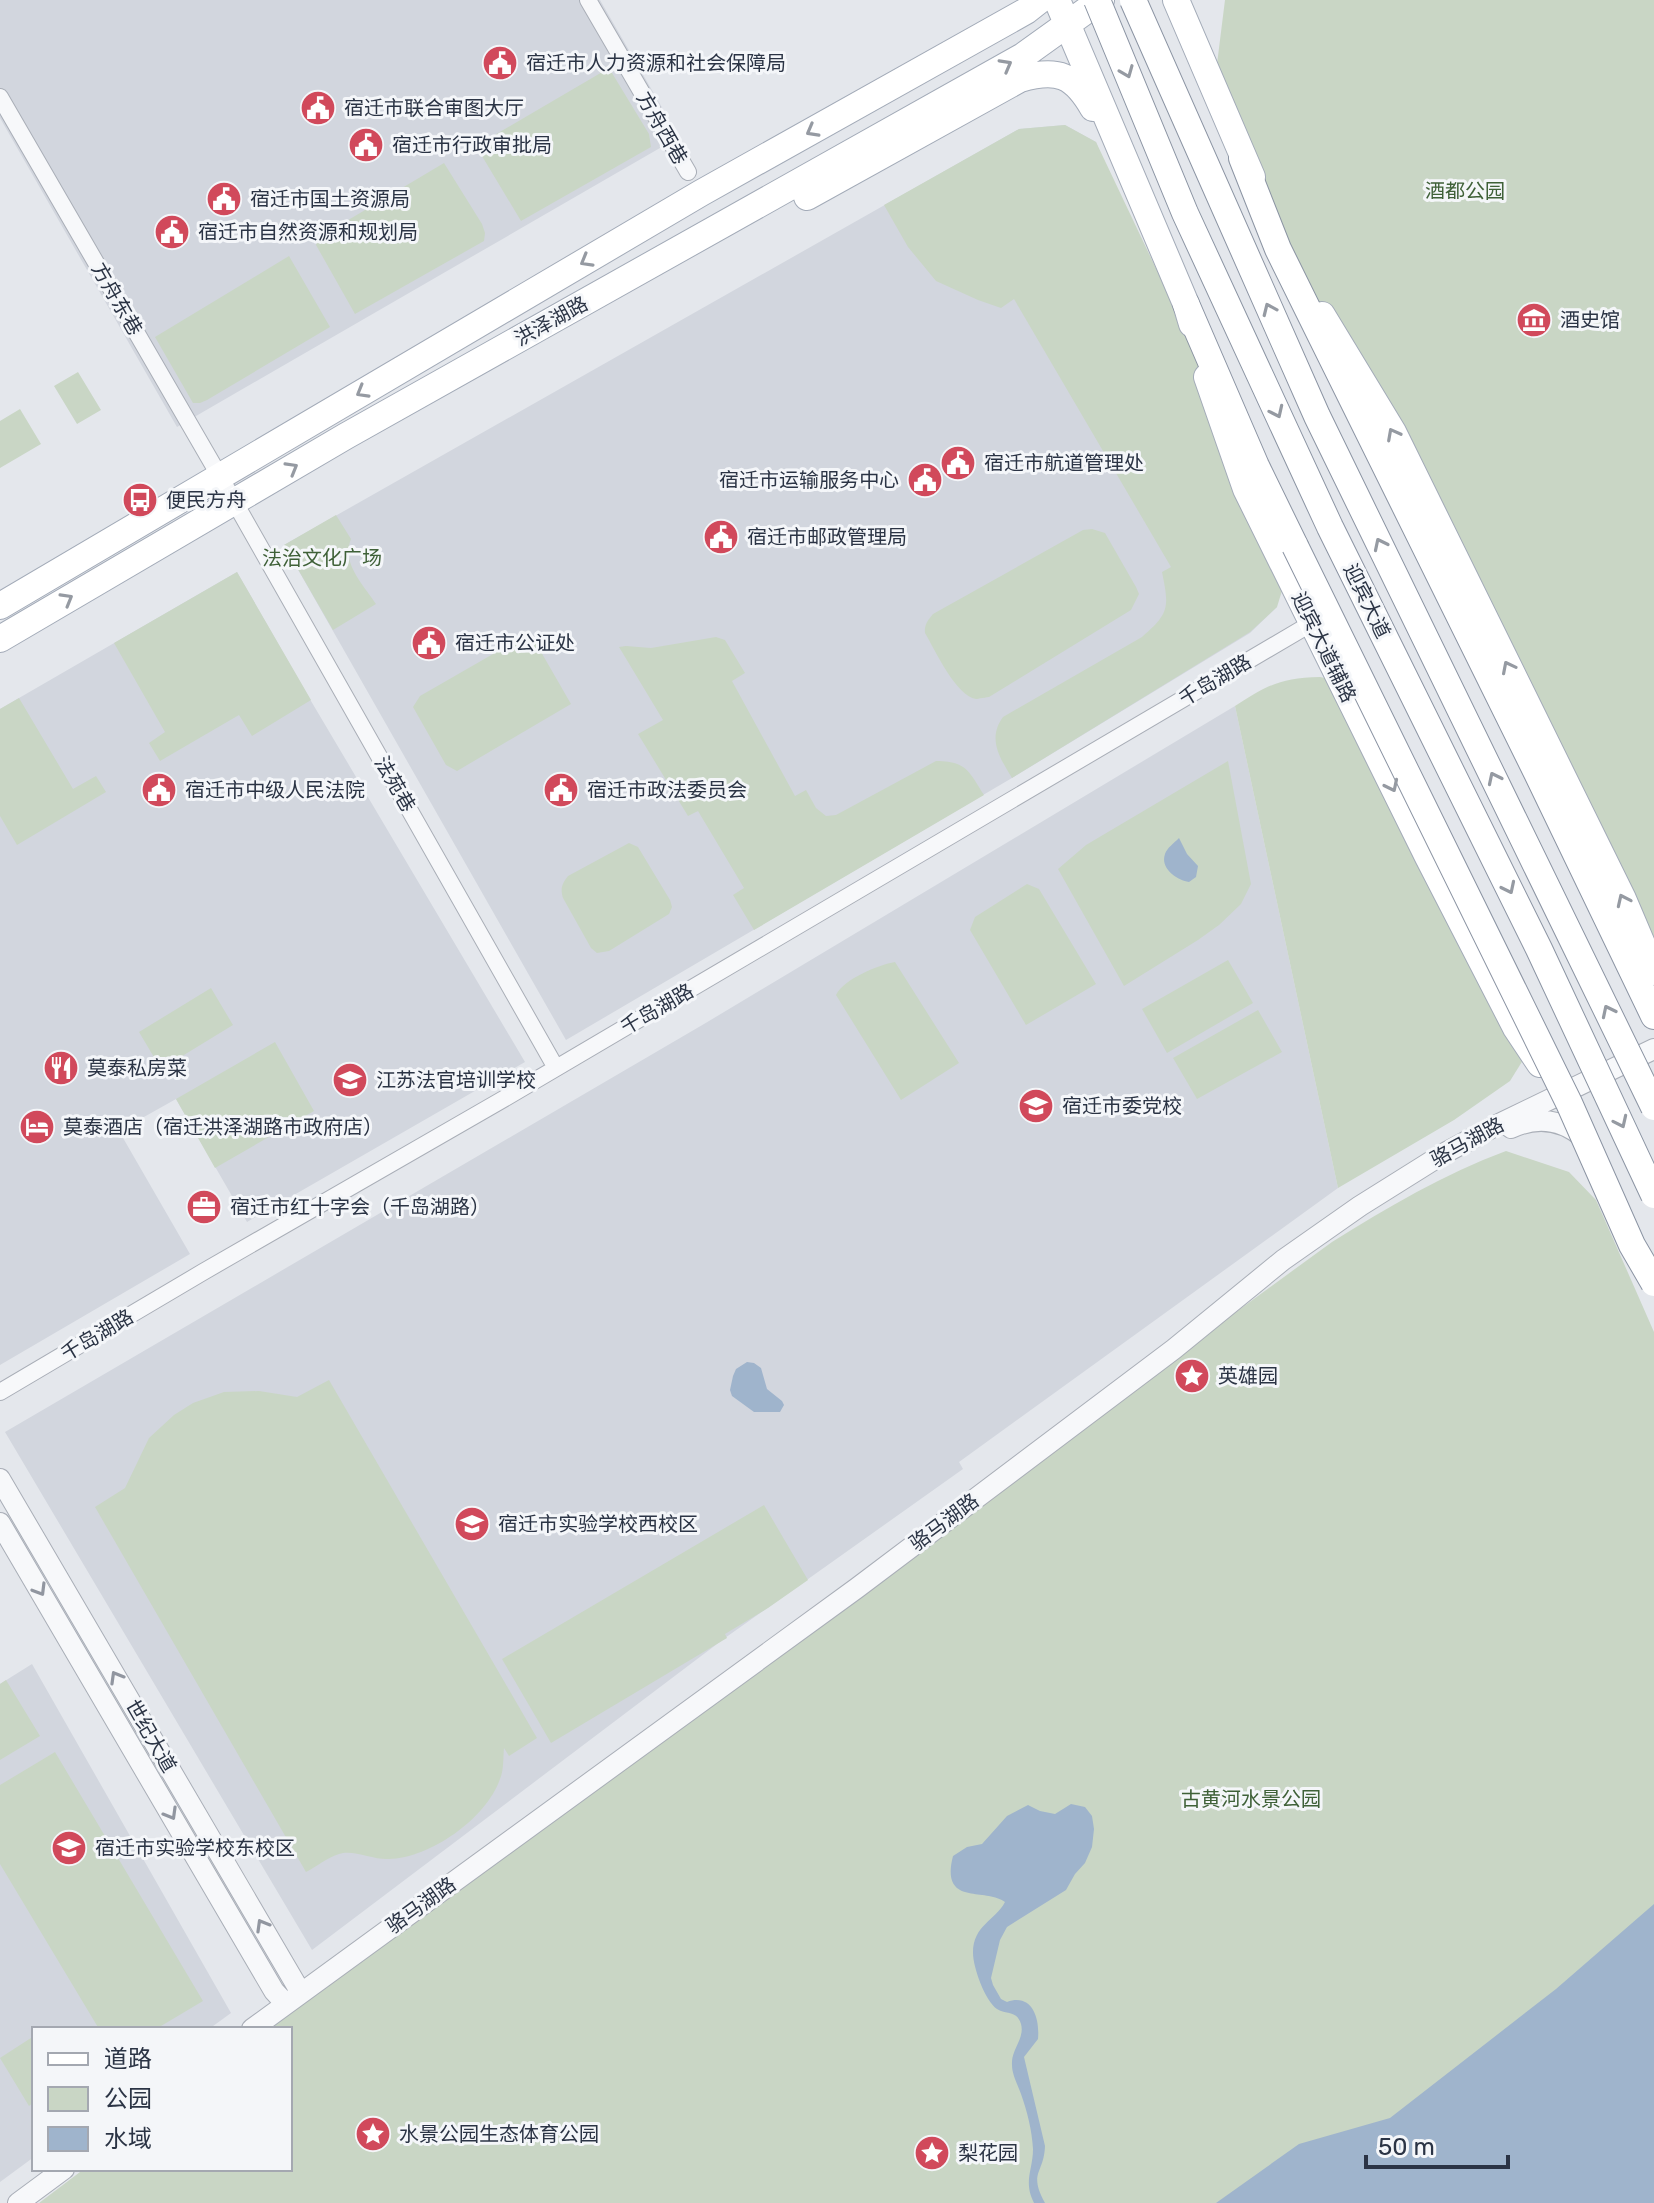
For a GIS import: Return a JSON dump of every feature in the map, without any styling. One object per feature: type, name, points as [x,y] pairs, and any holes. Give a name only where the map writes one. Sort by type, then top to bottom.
[{"type":"main road","name":"迎宾大道辅路","points":[[1057,0],[1186,304],[1217,408],[1246,489],[1516,1028],[1608,1167],[1654,1265]]},
{"type":"main road","name":"洪泽湖路","points":[[0,639],[234,501],[1023,56],[1099,0]]},
{"type":"main road","name":"迎宾大道","points":[[1099,0],[1185,213],[1330,527],[1553,977],[1654,1195]]},
{"type":"main road","name":"迎宾大道","points":[[1133,0],[1317,416],[1654,1107]]},
{"type":"main road","points":[[1176,0],[1278,249],[1654,1016]]},
{"type":"main road","points":[[1191,0],[1220,78],[1242,158],[1304,286],[1393,432],[1623,899],[1654,972]]},
{"type":"main road","name":"洪泽湖路","points":[[0,606],[701,193],[848,111],[1024,4]]},
{"type":"main road","points":[[552,321],[738,233],[1020,79],[1039,74],[1065,77],[1082,88],[1099,119],[1138,217],[1166,258]]},
{"type":"main road","points":[[1186,304],[1256,466],[1569,1103],[1632,1245],[1654,1283]]},
{"type":"street","name":"方舟西巷","points":[[588,0],[688,172]]},
{"type":"street","name":"方舟东巷","points":[[0,97],[234,501]]},
{"type":"street","name":"法苑巷","points":[[234,501],[556,1068]]},
{"type":"street","name":"千岛湖路","points":[[0,1392],[1312,623]]},
{"type":"street","name":"骆马湖路","points":[[255,2027],[857,1588],[1174,1349],[1283,1260],[1360,1206],[1443,1154],[1497,1125],[1654,1049]]},
{"type":"street","points":[[1283,1260],[1438,1162],[1517,1125],[1548,1119],[1570,1127],[1595,1148]]},
{"type":"street","name":"世纪大道","points":[[0,1479],[294,1998]]},
{"type":"street","name":"世纪大道","points":[[0,1523],[274,1991],[294,1998]]},
{"type":"street","points":[[18,2203],[61,2171]]},
{"type":"shaded area","points":[[0,0],[600,0],[679,137],[177,427],[0,118]]},
{"type":"shaded area","points":[[1065,125],[1096,142],[1277,607],[1250,633],[1012,778],[566,1040],[284,545],[1019,129]]},
{"type":"shaded area","points":[[237,572],[525,1062],[247,1222],[176,1099],[119,1131],[190,1254],[0,1365],[0,709]]},
{"type":"shaded area","name":"宿迁市实验学校西校区","points":[[1235,706],[1338,1188],[959,1462],[963,1469],[725,1638],[312,1950],[5,1432],[704,1024]]},
{"type":"shaded area","name":"宿迁市实验学校东校区","points":[[32,1664],[231,2013],[212,2027],[32,2027],[32,2158],[0,2182],[0,1684]]},
{"type":"green space","name":"酒都公园","points":[[1225,0],[1654,0],[1654,973],[1336,384],[1216,72]]},
{"type":"green space","points":[[604,71],[612,73],[649,134],[651,147],[521,221],[476,146]]},
{"type":"green space","points":[[1065,125],[1096,142],[1282,534],[1285,581],[1277,607],[1250,632],[1012,778],[997,748],[996,733],[1003,717],[1142,637],[1158,622],[1165,609],[1162,572],[1171,567],[1014,299],[1001,308],[936,281],[908,247],[884,205],[1019,129]]},
{"type":"green space","points":[[444,163],[482,224],[484,241],[355,314],[316,245],[318,238]]},
{"type":"green space","points":[[289,256],[330,327],[207,400],[193,403],[155,337]]},
{"type":"green space","points":[[78,372],[101,410],[77,424],[54,386]]},
{"type":"green space","points":[[20,409],[41,444],[0,468],[0,421]]},
{"type":"green space","name":"法治文化广场","points":[[336,515],[351,539],[351,565],[376,604],[333,630],[284,545]]},
{"type":"green space","points":[[1083,530],[1105,533],[1136,587],[1139,594],[1131,610],[989,697],[976,699],[968,696],[947,671],[925,633],[930,618]]},
{"type":"green space","points":[[237,572],[311,700],[252,736],[239,715],[160,761],[149,743],[165,732],[114,643]]},
{"type":"green space","points":[[528,634],[571,704],[457,771],[446,765],[413,707],[420,696]]},
{"type":"green space","points":[[716,637],[725,640],[745,673],[732,681],[795,796],[806,790],[816,808],[826,816],[836,815],[936,761],[954,763],[966,769],[984,795],[754,930],[733,895],[744,888],[698,811],[688,816],[638,734],[663,720],[619,647],[651,648]]},
{"type":"green space","points":[[1320,677],[1340,681],[1528,1052],[1510,1081],[1454,1120],[1338,1188],[1235,706],[1275,684]]},
{"type":"green space","points":[[19,698],[73,789],[96,776],[106,792],[17,845],[0,816],[0,709]]},
{"type":"green space","points":[[1228,761],[1251,884],[1241,904],[1219,925],[1124,986],[1058,869],[1086,845]]},
{"type":"green space","points":[[629,843],[638,847],[672,907],[669,914],[609,951],[597,953],[591,948],[563,898],[562,886],[568,876]]},
{"type":"green space","points":[[1027,884],[1039,889],[1096,984],[1026,1025],[970,930],[975,917]]},
{"type":"green space","points":[[1228,960],[1253,1003],[1167,1053],[1142,1009]]},
{"type":"green space","points":[[895,962],[959,1063],[901,1100],[836,995],[854,978]]},
{"type":"green space","points":[[211,988],[233,1025],[161,1069],[139,1032]]},
{"type":"green space","points":[[1258,1010],[1282,1052],[1197,1099],[1173,1058]]},
{"type":"green space","points":[[275,1042],[314,1111],[215,1168],[176,1099]]},
{"type":"green space","name":"古黄河水景公园","points":[[1506,1151],[1569,1172],[1596,1200],[1654,1332],[1654,2203],[39,2203],[81,2171],[292,2171],[292,2027],[273,2027],[857,1588],[1332,1242],[1461,1170]]},
{"type":"green space","points":[[329,1380],[537,1738],[509,1756],[504,1748],[503,1768],[493,1794],[470,1822],[438,1844],[422,1852],[389,1859],[345,1853],[331,1857],[306,1872],[95,1507],[125,1488],[149,1438],[174,1415],[193,1403],[224,1392],[259,1391],[297,1397]]},
{"type":"green space","points":[[764,1505],[808,1580],[725,1634],[727,1638],[551,1743],[502,1659]]},
{"type":"green space","points":[[6,1680],[40,1736],[0,1760],[0,1684]]},
{"type":"green space","points":[[55,1752],[203,2001],[159,2027],[98,2027],[0,1864],[0,1785]]},
{"type":"green space","points":[[32,2037],[32,2104],[29,2106],[0,2058]]},
{"type":"water","points":[[1179,838],[1198,866],[1196,877],[1189,882],[1174,876],[1165,864],[1166,852]]},
{"type":"water","points":[[747,1362],[761,1368],[767,1389],[784,1405],[780,1412],[754,1412],[732,1396],[730,1390],[736,1369]]},
{"type":"water","points":[[1071,1804],[1085,1807],[1092,1816],[1092,1847],[1085,1863],[1066,1890],[1007,1927],[1000,1940],[991,1978],[1001,1999],[1028,2004],[1038,2023],[1038,2039],[1024,2057],[1045,2146],[1037,2179],[1045,2203],[1034,2203],[1029,2182],[1032,2135],[1012,2069],[1021,2024],[1014,2015],[1000,2011],[988,1999],[980,1983],[973,1953],[980,1930],[1005,1902],[958,1889],[951,1872],[953,1856],[967,1847],[982,1844],[1007,1816],[1028,1805],[1055,1814]]},
{"type":"water","points":[[1654,1904],[1654,2203],[1216,2203],[1299,2144],[1390,2118],[1556,1989]]},
{"type":"place","name":"宿迁市人力资源和社会保障局","points":[[500,63]]},
{"type":"place","name":"宿迁市联合审图大厅","points":[[318,108]]},
{"type":"place","name":"宿迁市行政审批局","points":[[366,145]]},
{"type":"place","name":"宿迁市国土资源局","points":[[224,199]]},
{"type":"place","name":"宿迁市自然资源和规划局","points":[[172,232]]},
{"type":"place","name":"酒史馆","points":[[1534,320]]},
{"type":"place","name":"宿迁市航道管理处","points":[[958,463]]},
{"type":"place","name":"宿迁市运输服务中心","points":[[925,480]]},
{"type":"place","name":"便民方舟","points":[[140,500]]},
{"type":"place","name":"宿迁市邮政管理局","points":[[721,537]]},
{"type":"place","name":"宿迁市公证处","points":[[429,643]]},
{"type":"place","name":"宿迁市中级人民法院","points":[[159,790]]},
{"type":"place","name":"宿迁市政法委员会","points":[[561,790]]},
{"type":"place","name":"莫泰私房菜","points":[[61,1068]]},
{"type":"place","name":"江苏法官培训学校","points":[[350,1080]]},
{"type":"place","name":"宿迁市委党校","points":[[1036,1106]]},
{"type":"place","name":"莫泰酒店（宿迁洪泽湖路市政府店）","points":[[37,1127]]},
{"type":"place","name":"宿迁市红十字会（千岛湖路）","points":[[204,1207]]},
{"type":"place","name":"英雄园","points":[[1192,1376]]},
{"type":"place","name":"宿迁市实验学校西校区","points":[[472,1524]]},
{"type":"place","name":"宿迁市实验学校东校区","points":[[69,1848]]},
{"type":"place","name":"水景公园生态体育公园","points":[[373,2134]]},
{"type":"place","name":"梨花园","points":[[932,2153]]}]
